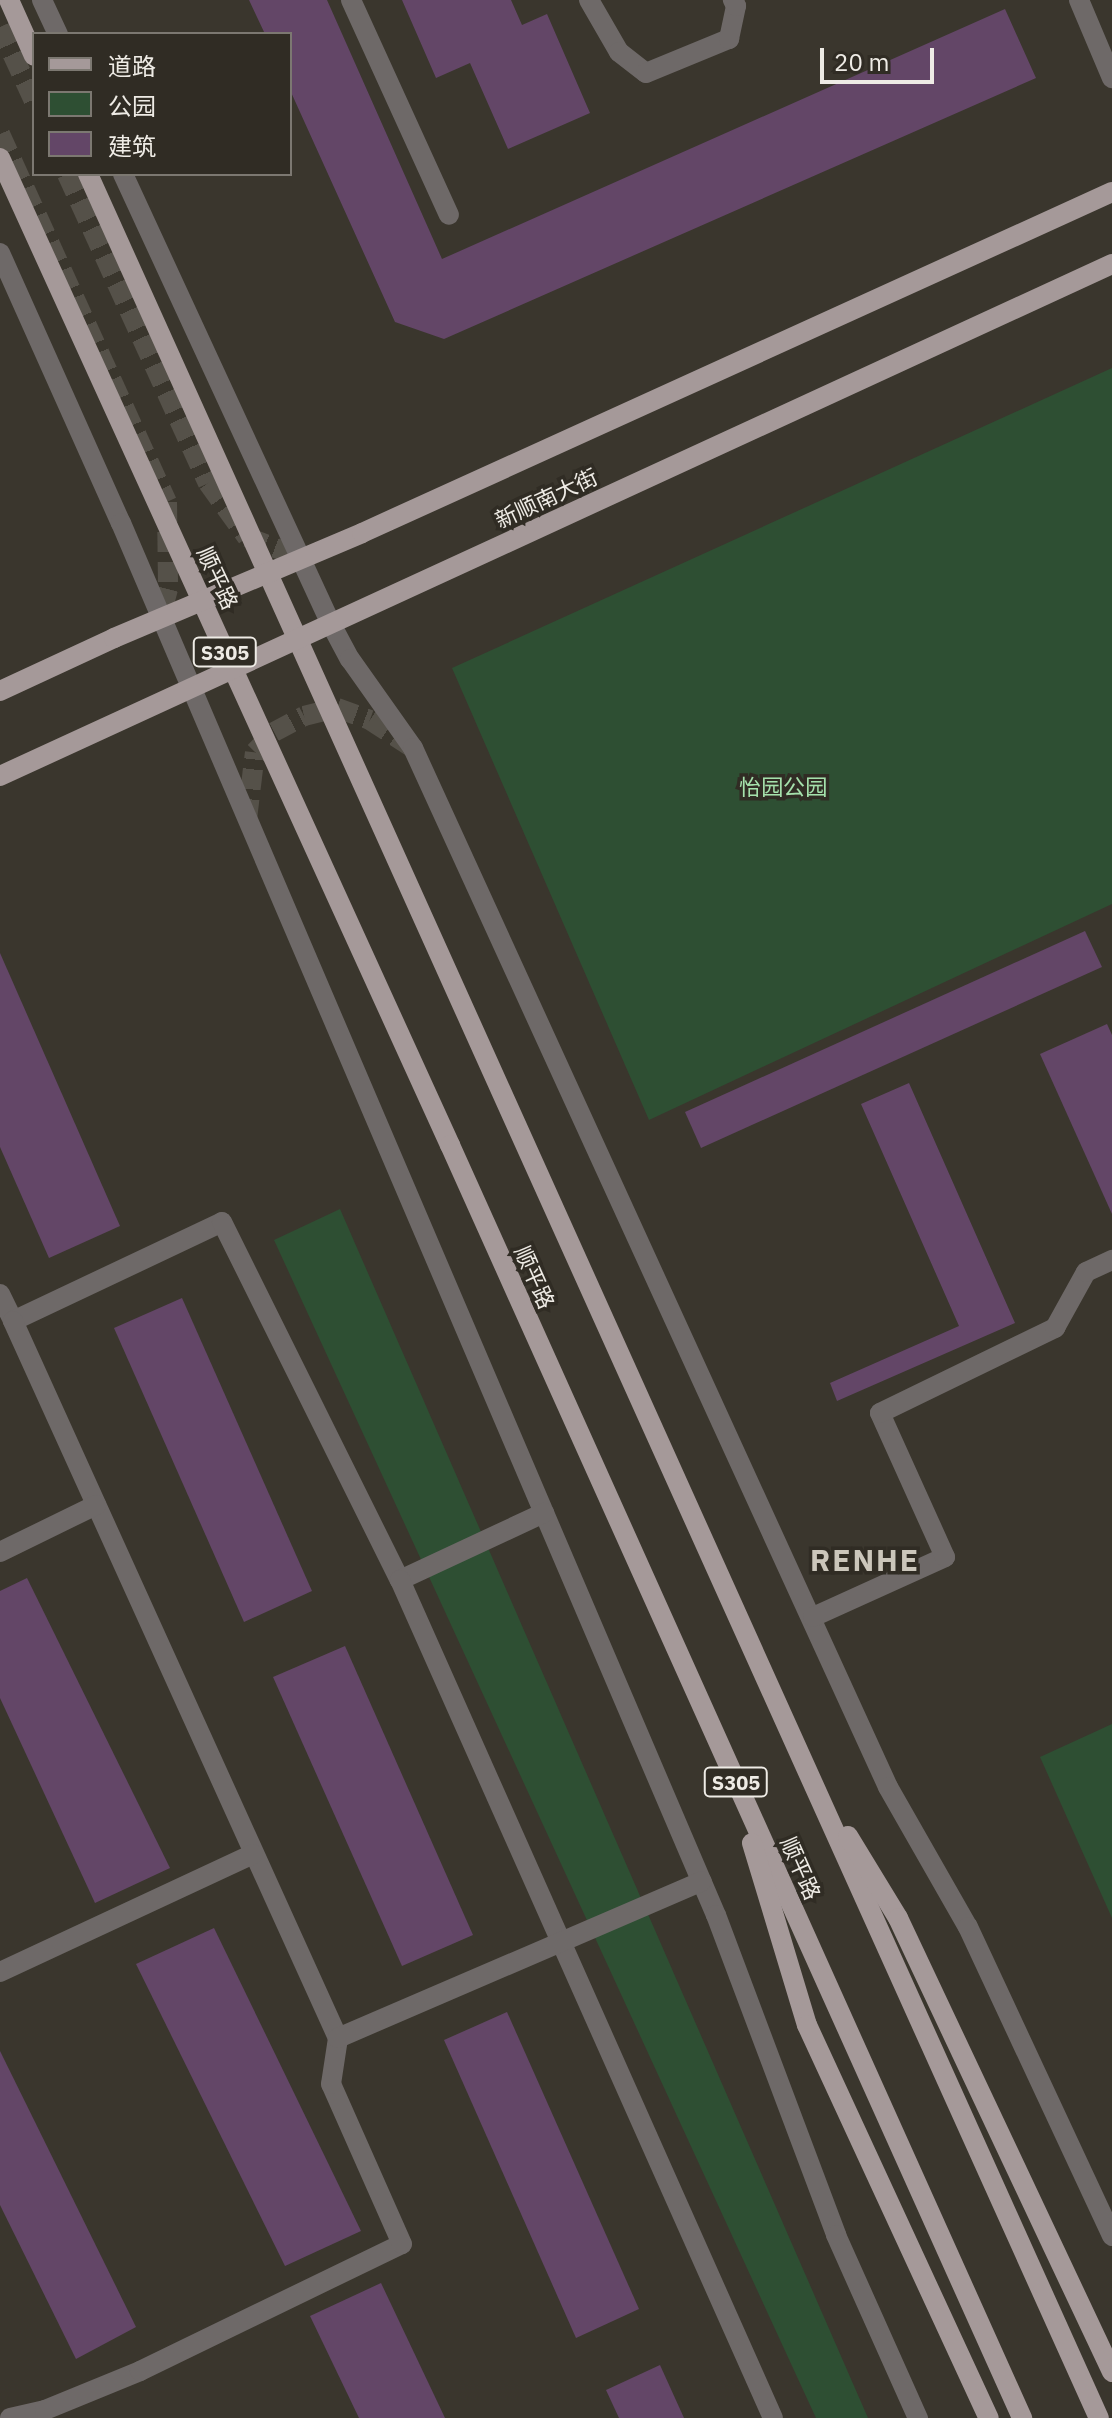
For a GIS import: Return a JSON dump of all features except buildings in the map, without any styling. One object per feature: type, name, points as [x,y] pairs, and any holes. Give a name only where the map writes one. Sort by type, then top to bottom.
[{"type":"main road","points":[[9,0],[32,52]]},
{"type":"main road","name":"顺平路","points":[[0,158],[1022,2418]]},
{"type":"main road","name":"顺平路","points":[[89,176],[1099,2418]]},
{"type":"main road","name":"新顺南大街","points":[[0,691],[299,557],[362,533],[1112,192]]},
{"type":"main road","name":"新顺南大街","points":[[0,776],[1112,264]]},
{"type":"main road","points":[[805,1764],[898,1918],[1112,2372]]},
{"type":"main road","points":[[735,1782],[772,1918],[807,2025],[989,2418]]},
{"type":"street","points":[[42,0],[57,32]]},
{"type":"street","points":[[351,0],[449,215]]},
{"type":"street","points":[[589,0],[619,52],[646,73],[729,39],[736,6],[733,0]]},
{"type":"street","points":[[1079,0],[1112,78]]},
{"type":"street","points":[[124,176],[331,624],[350,659],[413,748],[813,1617],[888,1787],[968,1927],[1112,2236]]},
{"type":"street","points":[[0,253],[190,687],[702,1881],[836,2235],[918,2418]]},
{"type":"street","points":[[13,1321],[222,1222],[400,1580],[773,2418]]},
{"type":"street","points":[[813,1617],[945,1557],[880,1413],[1055,1328],[1086,1272],[1112,1260]]},
{"type":"street","points":[[0,1294],[338,2038],[331,2084],[402,2244],[140,2371],[45,2410],[10,2418]]},
{"type":"street","points":[[0,1552],[96,1505]]},
{"type":"street","points":[[400,1580],[544,1513]]},
{"type":"street","points":[[0,1972],[253,1854]]},
{"type":"street","points":[[338,2038],[702,1881]]},
{"type":"green space","name":"怡园公园","points":[[1112,368],[1112,904],[649,1120],[452,668]]},
{"type":"green space","points":[[340,1209],[868,2418],[816,2418],[274,1240]]},
{"type":"green space","points":[[1112,1724],[1112,1918],[1040,1757]]},
{"type":"tunnel","points":[[0,27],[32,97]]},
{"type":"tunnel","points":[[0,134],[167,502],[168,589],[160,619]]},
{"type":"tunnel","points":[[68,176],[208,483],[247,537],[299,557]]},
{"type":"tunnel","points":[[247,819],[255,752],[274,732],[304,716],[337,708],[370,720],[413,748]]},
{"type":"district","name":"RENHE","points":[[865,1560]]}]
